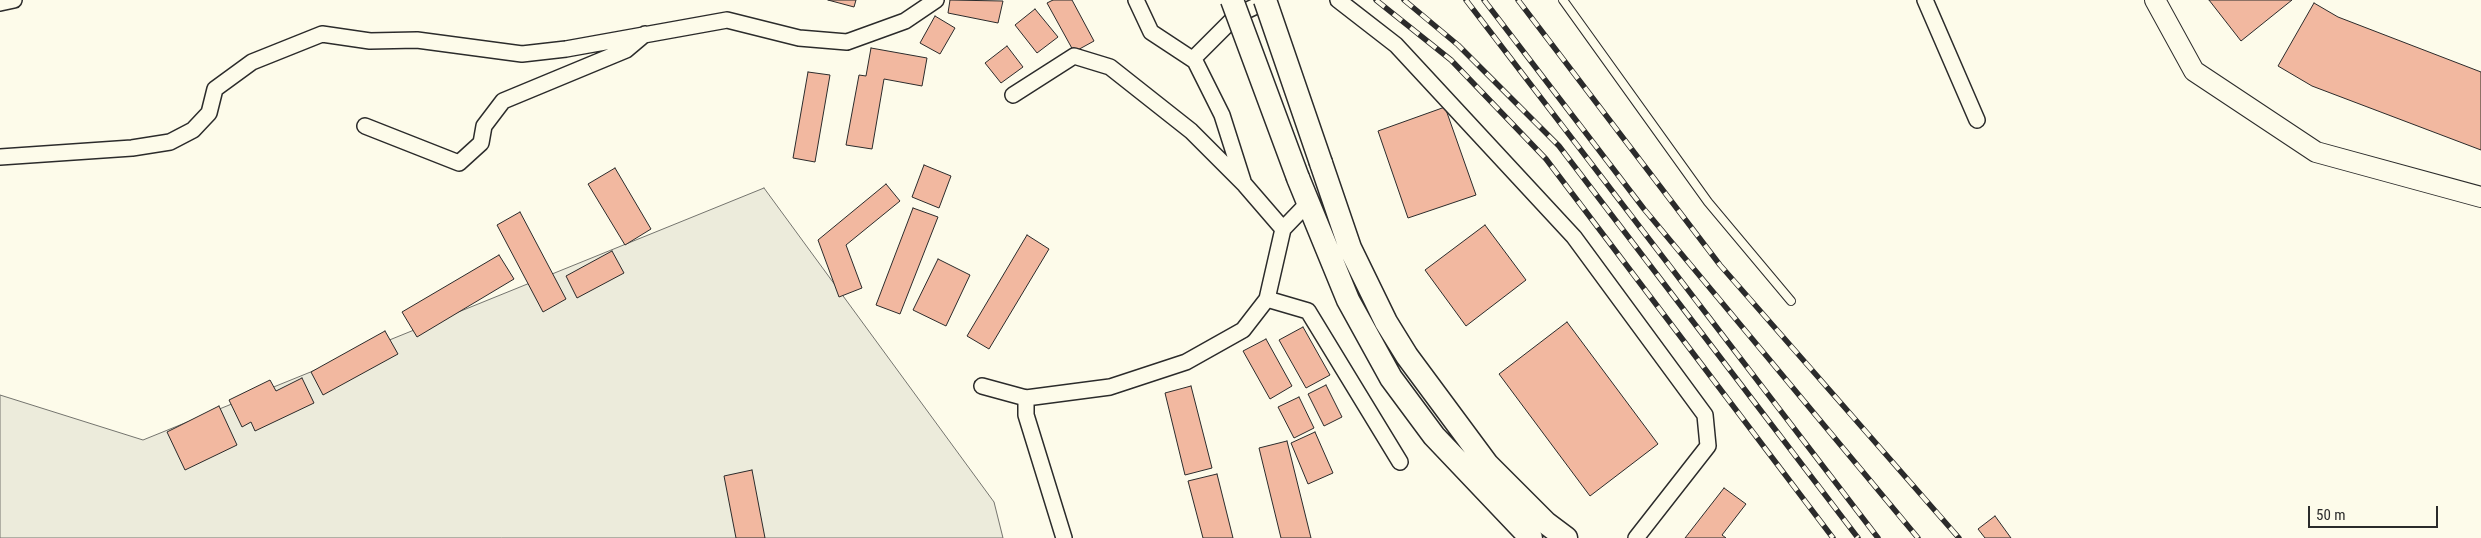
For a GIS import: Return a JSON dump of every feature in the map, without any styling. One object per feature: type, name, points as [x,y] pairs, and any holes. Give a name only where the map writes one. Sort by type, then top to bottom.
[{"type":"main road","points":[[1232,0],[1298,178],[1348,300],[1391,378],[1434,436],[1531,538]]},
{"type":"main road","points":[[1265,0],[1350,248],[1378,307],[1430,390],[1488,464],[1546,523],[1566,538]]},
{"type":"street","points":[[0,3],[14,0]]},
{"type":"street","points":[[0,156],[132,148],[170,142],[193,130],[209,113],[215,89],[252,62],[322,34],[370,41],[417,40],[522,54],[727,20],[798,38],[847,42],[905,21],[936,0]]},
{"type":"street","points":[[1136,0],[1151,32],[1193,59],[1222,115],[1244,185]]},
{"type":"street","points":[[1193,59],[1237,15],[1269,0]]},
{"type":"street","points":[[1338,0],[1396,45],[1574,237],[1705,415],[1708,446],[1636,538]]},
{"type":"street","points":[[1925,0],[1977,120]]},
{"type":"street","points":[[2155,0],[2194,71],[2316,152],[2481,197]]},
{"type":"street","points":[[365,126],[459,163],[481,143],[484,126],[504,101],[626,50],[646,33]]},
{"type":"street","points":[[1013,94],[1074,56],[1110,66],[1191,132],[1244,185],[1283,229]]},
{"type":"street","points":[[982,386],[1026,398],[1110,386],[1186,362],[1244,330],[1267,299],[1283,229],[1308,203]]},
{"type":"street","points":[[1267,299],[1308,312],[1400,462]]},
{"type":"street","points":[[1026,398],[1026,415],[1064,538]]},
{"type":"lane","points":[[1563,0],[1708,202],[1791,300]]},
{"type":"shaded area","points":[[764,188],[994,502],[1003,538],[0,538],[0,395],[143,440]]},
{"type":"building","points":[[828,0],[856,0],[854,7]]},
{"type":"building","points":[[950,0],[1003,1],[998,23],[948,13]]},
{"type":"building","points":[[1053,0],[1072,0],[1094,41],[1074,52],[1047,3]]},
{"type":"building","points":[[2209,0],[2292,0],[2241,41]]},
{"type":"building","points":[[2314,3],[2338,17],[2481,72],[2481,150],[2312,86],[2278,66]]},
{"type":"building","points":[[1035,9],[1058,37],[1037,53],[1015,25]]},
{"type":"building","points":[[935,16],[955,28],[940,54],[920,43]]},
{"type":"building","points":[[1007,46],[1023,67],[1001,83],[985,63]]},
{"type":"building","points":[[871,48],[927,58],[922,86],[884,79],[872,149],[846,145],[859,75],[866,76]]},
{"type":"building","points":[[808,72],[830,75],[815,162],[793,158]]},
{"type":"building","points":[[1445,107],[1476,195],[1408,218],[1378,131]]},
{"type":"building","points":[[924,165],[951,176],[939,208],[912,197]]},
{"type":"building","points":[[615,168],[651,229],[625,245],[588,184]]},
{"type":"building","points":[[886,184],[900,201],[846,245],[862,288],[839,297],[818,240]]},
{"type":"building","points":[[913,208],[938,217],[900,314],[876,305]]},
{"type":"building","points":[[520,212],[566,299],[543,312],[497,225]]},
{"type":"building","points":[[1485,225],[1526,280],[1466,326],[1425,270]]},
{"type":"building","points":[[1027,235],[1049,249],[989,349],[967,336]]},
{"type":"building","points":[[612,251],[624,273],[577,298],[566,276]]},
{"type":"building","points":[[499,255],[514,279],[417,337],[402,312]]},
{"type":"building","points":[[938,259],[970,275],[946,326],[913,310]]},
{"type":"building","points":[[1567,322],[1658,444],[1590,496],[1499,374]]},
{"type":"building","points":[[1303,327],[1330,375],[1306,388],[1279,340]]},
{"type":"building","points":[[385,331],[398,354],[323,395],[311,372]]},
{"type":"building","points":[[1266,339],[1292,386],[1270,399],[1243,351]]},
{"type":"building","points":[[302,378],[314,403],[255,431],[251,422],[242,427],[229,400],[270,380],[276,391]]},
{"type":"building","points":[[1326,385],[1342,417],[1324,426],[1308,394]]},
{"type":"building","points":[[1191,386],[1212,468],[1185,475],[1165,393]]},
{"type":"building","points":[[1299,397],[1314,428],[1294,438],[1278,407]]},
{"type":"building","points":[[219,406],[237,445],[185,470],[167,432]]},
{"type":"building","points":[[1315,432],[1333,473],[1308,484],[1291,443]]},
{"type":"building","points":[[1287,441],[1311,538],[1281,538],[1259,448]]},
{"type":"building","points":[[752,470],[765,538],[736,538],[724,476]]},
{"type":"building","points":[[1217,474],[1233,538],[1203,538],[1188,481]]},
{"type":"building","points":[[1724,488],[1746,504],[1722,535],[1726,538],[1685,538]]},
{"type":"building","points":[[1995,516],[2011,538],[1985,538],[1978,529]]},
{"type":"railway","points":[[1376,0],[1451,60],[1546,159],[1833,538]]},
{"type":"railway","points":[[1404,0],[1458,45],[1559,146],[1858,538]]},
{"type":"railway","points":[[1466,0],[1878,538]]},
{"type":"railway","points":[[1484,0],[1644,209],[1918,538]]},
{"type":"railway","points":[[1518,0],[1720,265],[1959,538]]}]
